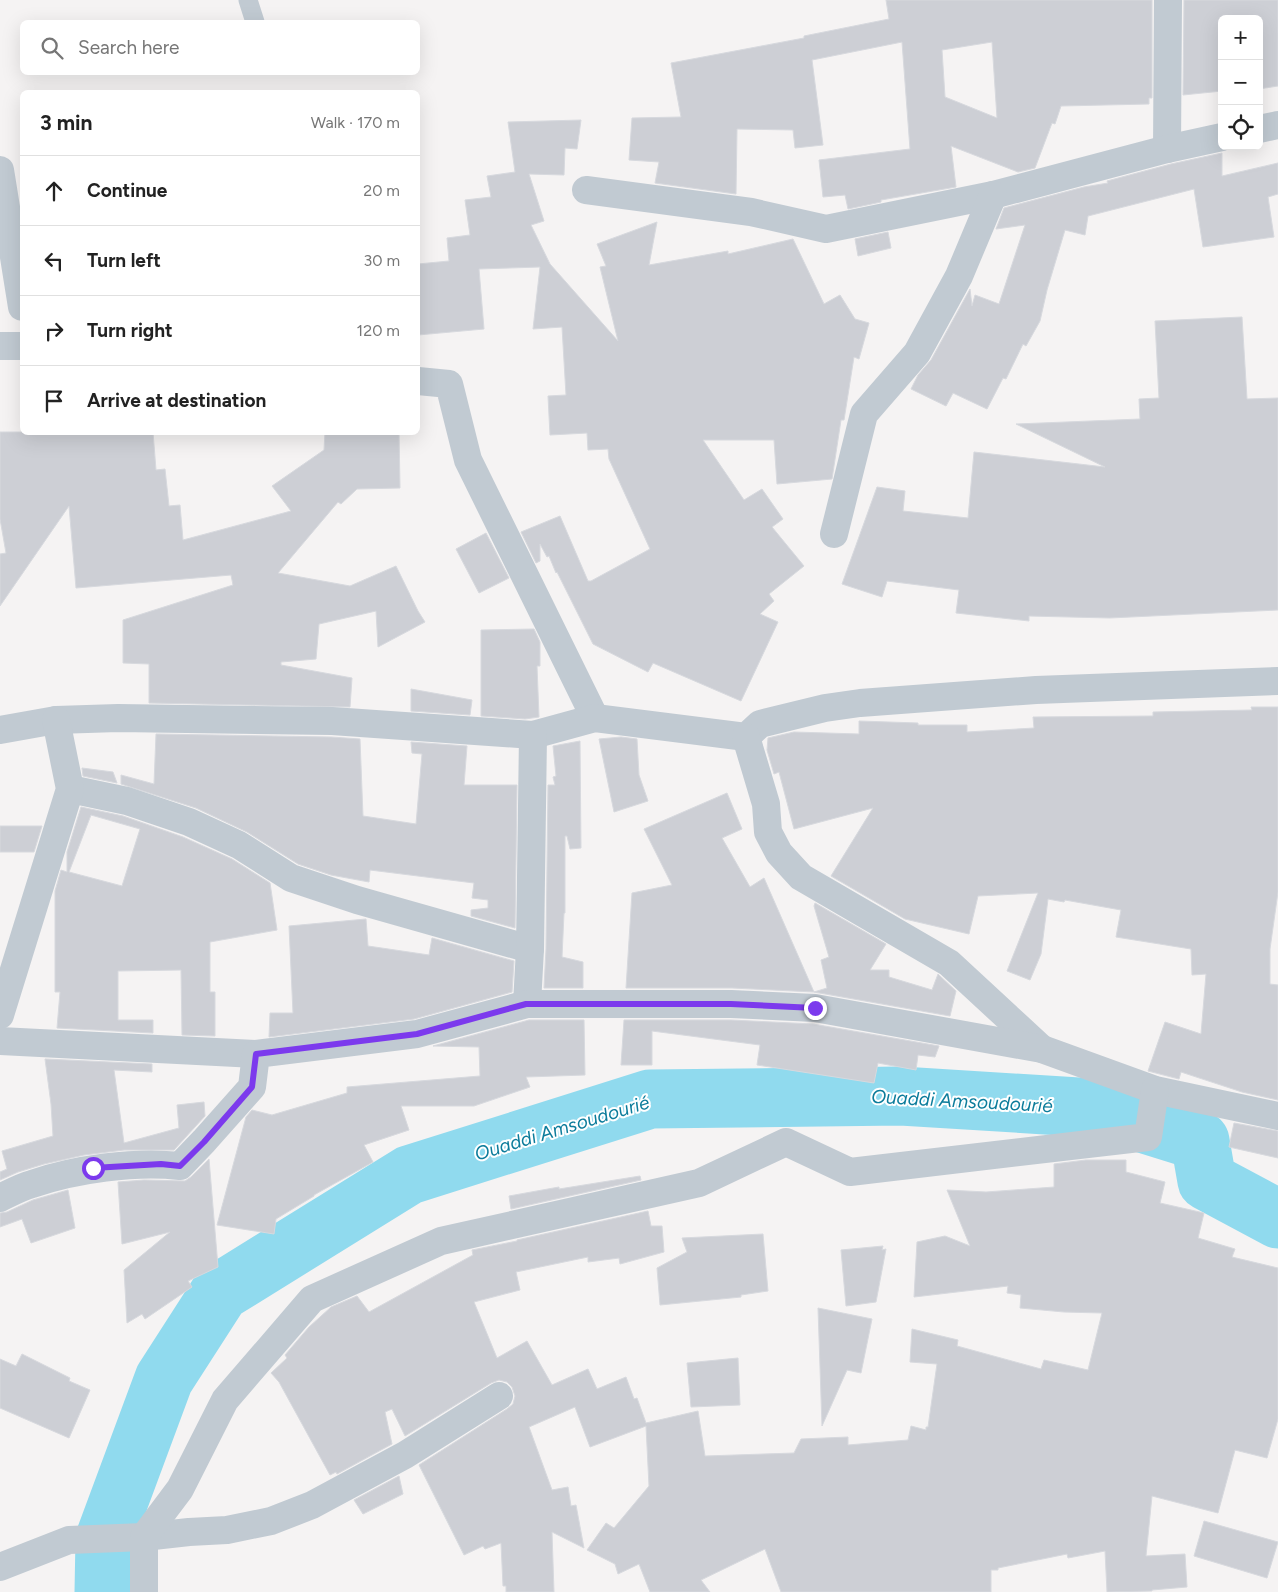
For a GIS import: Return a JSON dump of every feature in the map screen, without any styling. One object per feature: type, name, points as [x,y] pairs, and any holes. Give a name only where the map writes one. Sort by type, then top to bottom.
[{"type":"street","points":[[1167,149],[1168,0]]},
{"type":"street","points":[[1263,128],[1278,125]]},
{"type":"street","points":[[586,190],[751,212],[826,229],[993,195],[1167,149],[1218,138]]},
{"type":"street","points":[[0,170],[20,295]]},
{"type":"street","points":[[834,534],[864,414],[917,353],[959,276],[993,195]]},
{"type":"street","points":[[0,346],[20,346]]},
{"type":"street","points":[[420,381],[449,384],[468,460],[595,718]]},
{"type":"street","points":[[746,737],[760,724],[825,708],[860,703],[1036,690],[1278,681]]},
{"type":"street","points":[[0,730],[56,720],[118,718],[332,721],[533,735],[595,718],[746,737]]},
{"type":"street","points":[[0,1016],[70,788],[56,720]]},
{"type":"street","points":[[526,1004],[530,949],[533,735]]},
{"type":"street","points":[[746,737],[766,804],[768,832],[779,853],[801,876],[949,963],[1042,1049],[1152,1114]]},
{"type":"street","points":[[70,788],[127,802],[189,822],[239,845],[291,878],[357,900],[530,949]]},
{"type":"street","points":[[0,1041],[256,1054],[417,1034],[526,1004],[731,1004],[815,1008],[1042,1049]]},
{"type":"street","points":[[0,1198],[31,1184],[93,1168],[161,1164],[180,1166],[204,1142],[252,1087],[256,1054]]},
{"type":"street","points":[[144,1592],[144,1537],[180,1489],[226,1400],[312,1299],[441,1241],[699,1183],[786,1142],[850,1172],[1091,1145],[1152,1114],[1278,1116]]},
{"type":"street","points":[[0,1567],[68,1540],[144,1537],[227,1530],[271,1521],[304,1508],[405,1456],[499,1396]]},
{"type":"lane","points":[[248,0],[253,20]]},
{"type":"building","points":[[886,0],[1152,0],[1152,98],[1149,98],[1149,104],[1061,106],[1055,124],[1052,123],[1035,168],[1018,172],[951,146],[956,187],[881,200],[881,202],[848,209],[845,195],[823,197],[819,160],[910,149],[902,42],[812,60],[823,145],[795,148],[793,130],[737,129],[736,194],[655,183],[659,162],[629,160],[632,118],[681,117],[671,63],[804,38],[804,36],[889,19]],"holes":[[[992,42],[997,118],[945,97],[942,50]]]},
{"type":"building","points":[[1184,0],[1278,0],[1278,86],[1263,88],[1263,15],[1218,15],[1218,91],[1183,95]]},
{"type":"building","points":[[581,120],[577,149],[565,148],[564,175],[529,174],[544,221],[531,225],[550,264],[618,341],[600,267],[606,266],[597,244],[657,222],[649,265],[728,251],[728,254],[793,239],[824,304],[840,295],[855,319],[869,323],[859,359],[854,357],[844,420],[841,420],[832,479],[777,484],[774,440],[703,440],[744,500],[762,489],[783,519],[772,527],[804,566],[769,594],[774,601],[760,614],[778,622],[741,701],[653,663],[648,672],[593,644],[549,556],[547,557],[540,544],[540,561],[536,563],[521,532],[560,516],[588,581],[650,549],[609,459],[608,449],[588,450],[587,433],[550,435],[548,396],[566,395],[562,327],[533,329],[540,267],[479,269],[484,329],[420,335],[420,264],[449,261],[447,238],[470,235],[465,200],[491,197],[487,176],[515,172],[508,122]]},
{"type":"building","points":[[1222,153],[1222,176],[1278,163],[1278,194],[1268,197],[1274,237],[1203,247],[1194,189],[1088,216],[1085,235],[1065,230],[1040,321],[1026,346],[1023,344],[1006,379],[1003,378],[987,409],[953,393],[946,406],[911,389],[918,375],[931,360],[970,289],[972,306],[975,295],[999,304],[1025,225],[996,229],[1004,208],[1084,187],[1108,183],[1107,181],[1171,164]]},
{"type":"building","points":[[888,232],[891,248],[858,256],[855,239]]},
{"type":"building","points":[[1242,317],[1247,399],[1278,398],[1278,610],[1110,618],[1029,616],[1029,621],[956,613],[959,590],[887,581],[882,597],[842,584],[877,487],[905,491],[903,511],[968,518],[974,452],[1105,467],[1016,424],[1140,419],[1139,399],[1159,398],[1155,321]]},
{"type":"building","points":[[0,432],[20,432],[20,435],[153,435],[156,470],[165,469],[169,506],[180,505],[183,540],[291,511],[272,486],[324,450],[325,435],[399,435],[400,488],[357,489],[341,504],[338,502],[278,573],[350,586],[396,566],[425,622],[378,647],[376,611],[319,624],[316,659],[281,662],[281,665],[352,678],[350,707],[149,703],[149,664],[123,663],[123,620],[233,585],[231,575],[76,588],[69,506],[0,606],[0,554],[6,553],[0,519]]},
{"type":"building","points":[[486,533],[509,578],[479,593],[456,549]]},
{"type":"building","points":[[534,629],[540,642],[540,666],[537,666],[539,717],[525,719],[481,716],[481,630]]},
{"type":"building","points":[[411,689],[472,700],[470,715],[411,711]]},
{"type":"building","points":[[1251,707],[1278,707],[1278,892],[1270,949],[1270,984],[1278,985],[1278,1100],[1242,1092],[1181,1072],[1179,1079],[1148,1071],[1165,1022],[1201,1034],[1206,974],[1192,975],[1191,949],[1116,937],[1121,910],[1065,900],[1064,902],[1048,899],[1041,954],[1030,980],[1007,971],[1038,893],[978,896],[969,934],[905,919],[831,876],[873,808],[794,829],[779,772],[774,774],[767,750],[768,738],[794,732],[859,734],[859,721],[918,723],[918,725],[967,725],[967,732],[1034,728],[1033,717],[1153,716],[1153,712],[1252,710]]},
{"type":"building","points":[[156,734],[360,739],[363,816],[416,824],[422,754],[412,753],[411,742],[467,746],[464,785],[517,785],[515,928],[471,916],[471,910],[488,908],[488,900],[472,898],[474,883],[370,870],[369,882],[331,875],[298,864],[247,832],[196,808],[121,784],[121,775],[154,784]]},
{"type":"building","points":[[621,737],[637,739],[639,775],[648,801],[614,812],[599,739]]},
{"type":"building","points":[[580,741],[581,848],[570,849],[567,836],[565,836],[565,913],[562,957],[583,962],[583,988],[544,988],[548,785],[555,785],[553,777],[556,776],[553,746]]},
{"type":"building","points":[[82,768],[113,772],[117,783],[83,776]]},
{"type":"building","points":[[727,793],[742,829],[722,838],[750,887],[764,878],[814,992],[732,988],[626,988],[632,893],[672,885],[644,829]]},
{"type":"building","points":[[81,807],[123,816],[183,837],[232,859],[270,883],[277,930],[210,942],[210,992],[215,992],[215,1036],[182,1035],[181,970],[118,971],[118,1020],[153,1020],[153,1033],[57,1028],[60,992],[55,992],[55,891],[61,870],[67,872],[67,852]],"holes":[[[91,815],[140,829],[122,886],[69,872]]]},
{"type":"building","points":[[0,826],[42,826],[34,852],[0,852]]},
{"type":"building","points":[[815,903],[886,944],[870,970],[889,970],[889,977],[932,990],[938,974],[956,991],[950,1016],[814,992],[827,988],[821,960],[829,957],[814,906]]},
{"type":"building","points":[[366,919],[368,946],[429,955],[432,938],[514,961],[512,992],[414,1019],[269,1037],[270,1013],[293,1013],[289,926]]},
{"type":"building","points":[[529,1020],[584,1020],[585,1075],[526,1077],[530,1087],[474,1106],[401,1106],[409,1130],[364,1145],[373,1162],[276,1219],[274,1234],[217,1225],[246,1117],[252,1110],[272,1115],[347,1093],[347,1087],[480,1076],[479,1047],[433,1046]]},
{"type":"building","points":[[624,1020],[731,1020],[813,1024],[939,1046],[935,1057],[918,1055],[916,1070],[878,1063],[874,1083],[757,1065],[760,1045],[652,1031],[652,1065],[621,1065]]},
{"type":"building","points":[[45,1059],[152,1064],[152,1072],[114,1070],[124,1143],[179,1128],[177,1105],[204,1102],[205,1116],[174,1150],[124,1150],[84,1155],[44,1164],[0,1180],[0,1172],[7,1169],[2,1151],[53,1136]]},
{"type":"building","points":[[1234,1123],[1278,1131],[1278,1158],[1229,1147]]},
{"type":"building","points":[[209,1159],[218,1267],[188,1281],[192,1287],[145,1319],[142,1314],[127,1323],[124,1270],[170,1232],[122,1244],[118,1182],[144,1180],[185,1181]]},
{"type":"building","points":[[1086,1160],[1126,1160],[1126,1172],[1165,1182],[1160,1203],[1204,1213],[1198,1238],[1235,1249],[1232,1257],[1278,1268],[1278,1419],[1267,1458],[1235,1450],[1218,1513],[1152,1496],[1146,1556],[1185,1554],[1187,1587],[1152,1591],[1107,1592],[1105,1551],[1068,1558],[1067,1554],[991,1570],[991,1592],[781,1592],[765,1549],[701,1580],[710,1592],[650,1592],[639,1564],[618,1574],[615,1564],[587,1550],[606,1523],[614,1528],[649,1486],[646,1426],[590,1447],[575,1407],[529,1427],[552,1490],[568,1487],[571,1506],[576,1505],[584,1548],[552,1532],[554,1592],[506,1592],[506,1586],[503,1586],[501,1543],[485,1549],[483,1546],[464,1555],[419,1465],[513,1404],[515,1396],[512,1387],[507,1382],[499,1380],[491,1383],[405,1436],[392,1409],[385,1412],[392,1444],[337,1474],[336,1472],[330,1475],[279,1382],[271,1373],[287,1358],[285,1355],[309,1327],[331,1307],[357,1296],[369,1312],[473,1255],[472,1250],[648,1211],[651,1226],[662,1226],[664,1252],[620,1264],[619,1258],[588,1262],[588,1257],[516,1272],[520,1290],[474,1302],[497,1358],[527,1341],[552,1385],[588,1369],[597,1389],[626,1377],[634,1399],[637,1398],[646,1423],[698,1411],[705,1456],[794,1453],[801,1439],[848,1437],[848,1445],[908,1440],[911,1426],[926,1430],[926,1427],[928,1427],[937,1364],[910,1362],[912,1329],[958,1340],[957,1346],[1041,1369],[1044,1360],[1088,1370],[1102,1313],[1020,1308],[1021,1295],[1007,1293],[1008,1286],[914,1297],[917,1242],[945,1236],[970,1246],[947,1190],[986,1192],[1054,1187],[1054,1164]]},
{"type":"building","points":[[640,1176],[641,1180],[511,1209],[509,1196]]},
{"type":"building","points":[[68,1190],[75,1228],[31,1243],[22,1219],[0,1227],[0,1213],[7,1212],[33,1200]]},
{"type":"building","points":[[763,1234],[768,1291],[741,1295],[741,1297],[660,1305],[657,1268],[687,1252],[682,1238]]},
{"type":"building","points":[[883,1246],[882,1250],[886,1249],[876,1302],[846,1306],[841,1250]]},
{"type":"building","points":[[818,1308],[872,1319],[861,1373],[847,1370],[822,1426]]},
{"type":"building","points":[[22,1354],[70,1378],[69,1381],[90,1390],[69,1438],[0,1408],[0,1359],[16,1366]]},
{"type":"building","points":[[738,1358],[740,1405],[691,1407],[687,1363]]},
{"type":"building","points":[[399,1476],[403,1494],[363,1514],[354,1500]]},
{"type":"building","points":[[1204,1521],[1278,1542],[1267,1578],[1194,1556]]},
{"type":"waterway","name":"Ouaddi Amsoudourié","points":[[104,1592],[105,1538],[164,1379],[220,1292],[409,1175],[650,1099],[901,1096],[1094,1108],[1200,1141],[1207,1181],[1278,1219]]},
{"type":"route","points":[[93,1168],[161,1164],[180,1166],[204,1142],[252,1087],[256,1054],[417,1034],[526,1004],[731,1004],[815,1008]]}]
